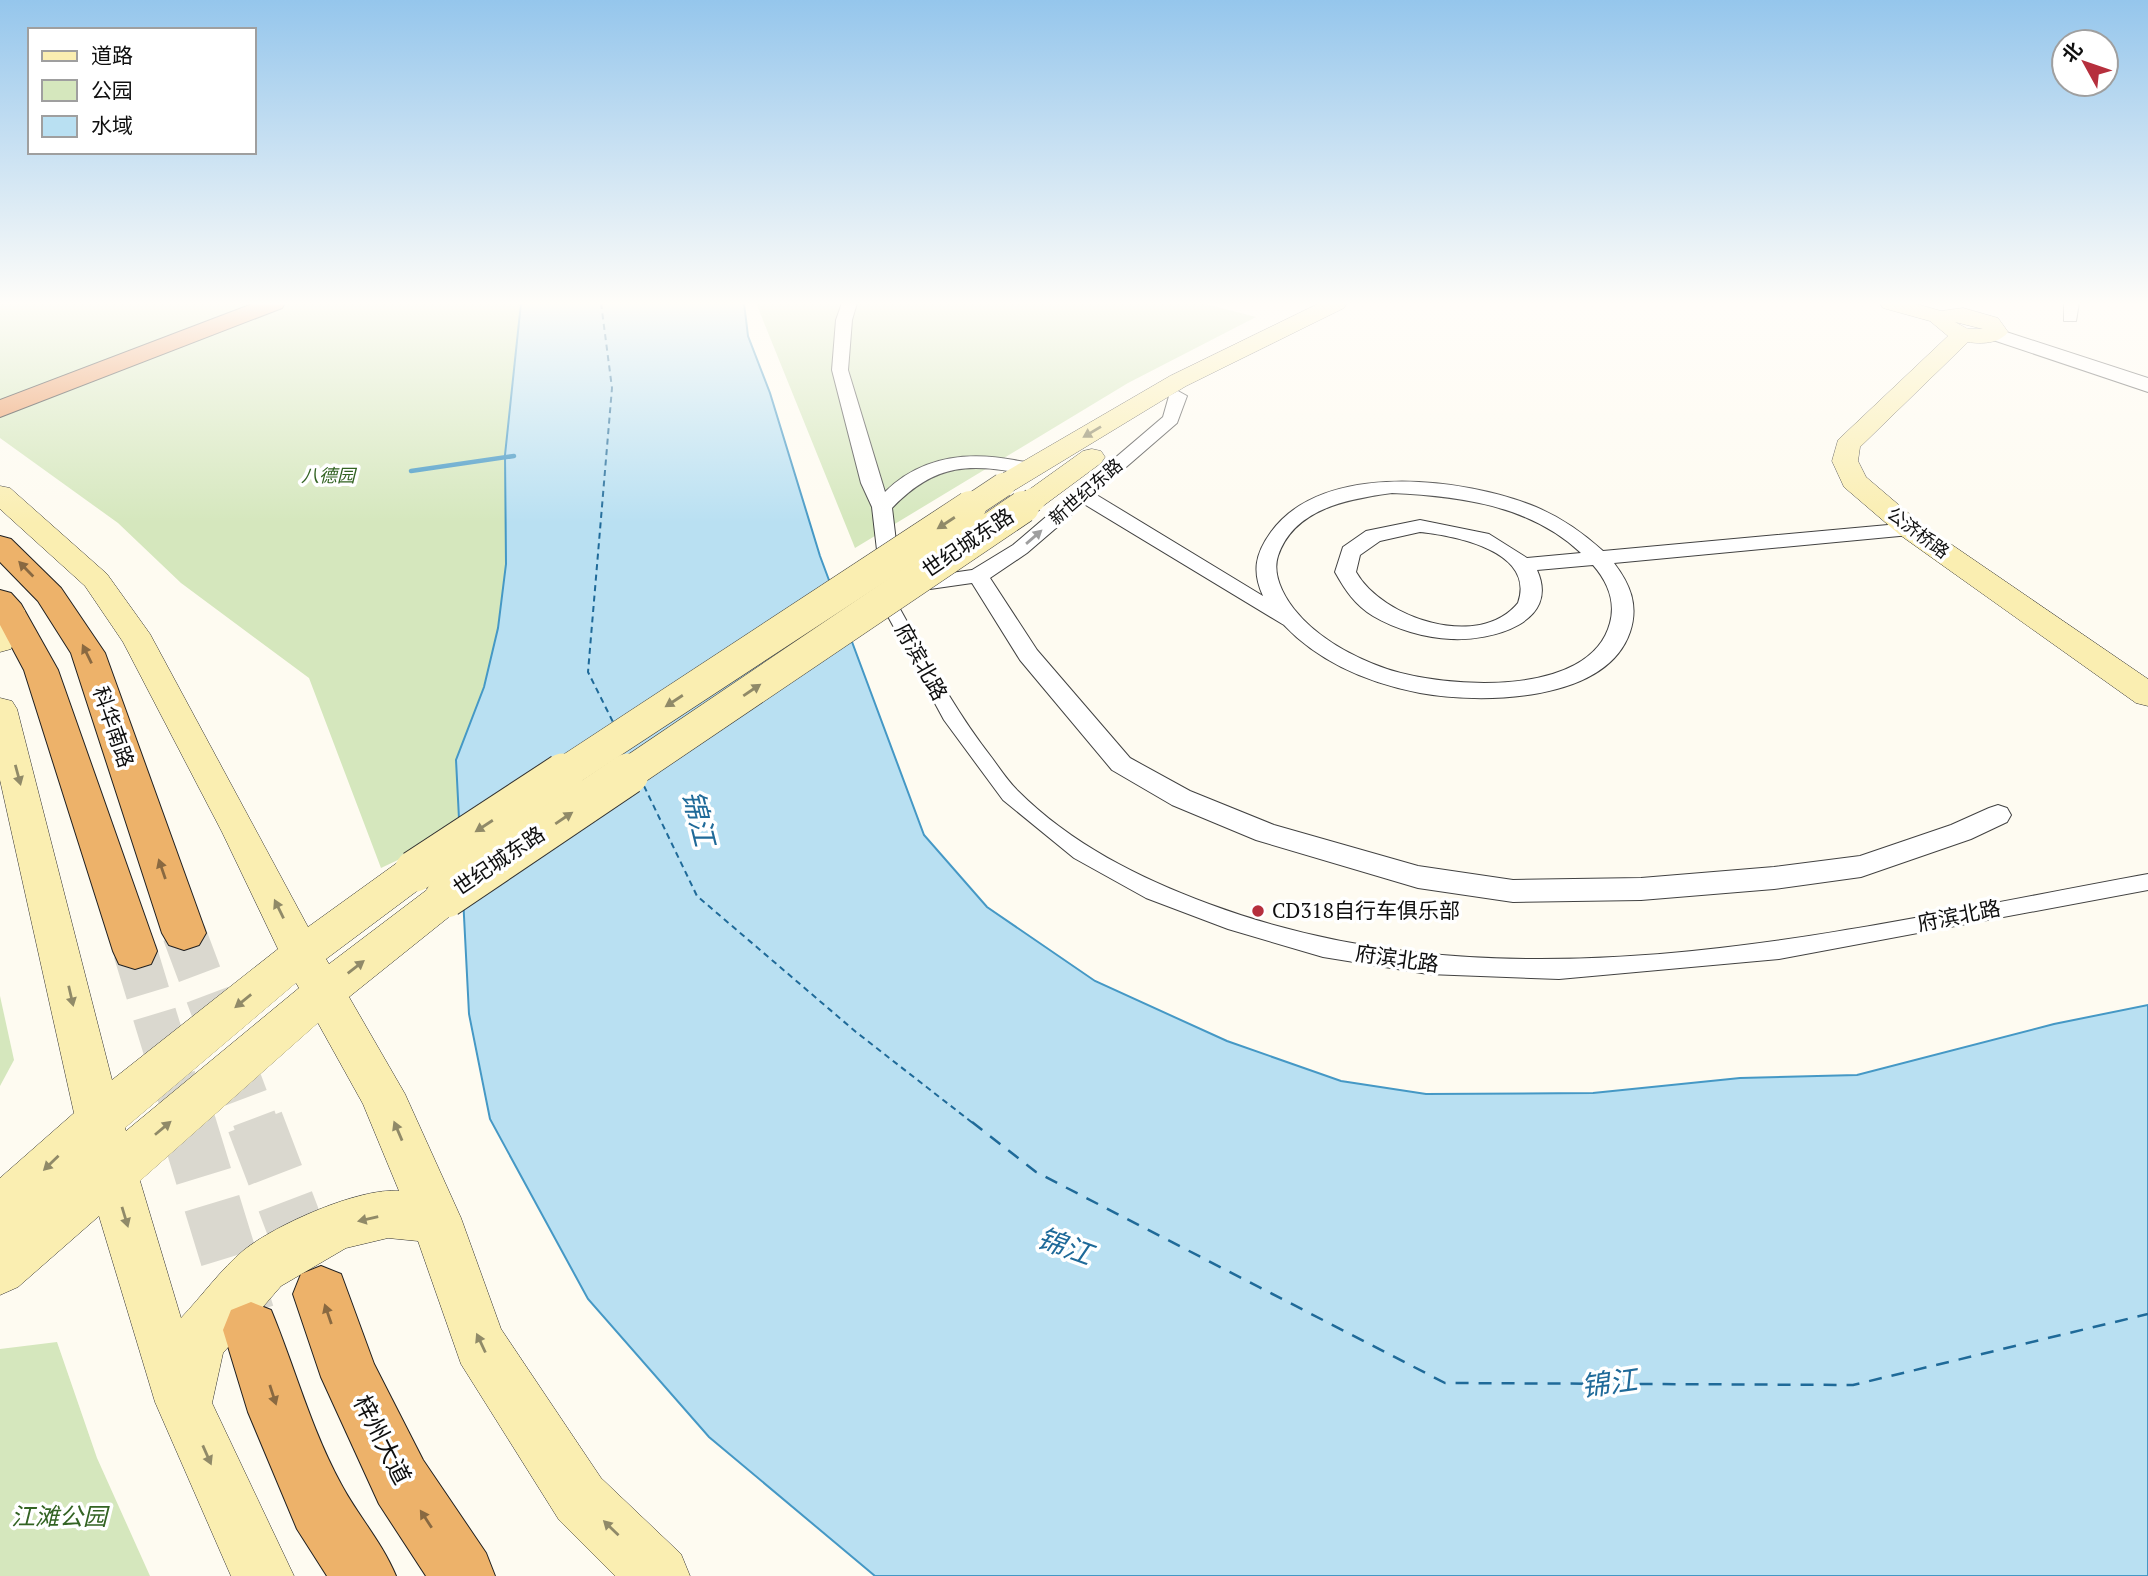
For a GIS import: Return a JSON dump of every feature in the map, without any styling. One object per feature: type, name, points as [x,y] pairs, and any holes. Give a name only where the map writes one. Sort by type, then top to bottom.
[{"type":"highway","points":[[0,391],[38,377]]},
{"type":"highway","points":[[0,409],[84,377]]},
{"type":"highway","name":"科华南路","points":[[0,545],[50,595],[88,653],[184,933]]},
{"type":"highway","points":[[3,618],[41,670],[135,951]]},
{"type":"highway","name":"梓州大道","points":[[321,1294],[350,1377],[401,1482],[463,1576]]},
{"type":"highway","points":[[251,1330],[278,1412],[319,1507],[364,1576]]},
{"type":"main road","name":"新世纪东路","points":[[1022,485],[1188,377]]},
{"type":"main road","name":"新世纪东路","points":[[1022,485],[1178,396],[1206,377]]},
{"type":"main road","name":"公济桥路","points":[[1910,377],[1847,445],[1845,461],[1854,481],[1910,529],[2144,687]]},
{"type":"main road","name":"世纪城东路","points":[[0,1211],[97,1119],[301,953],[431,884],[1022,485]]},
{"type":"main road","points":[[0,494],[43,529],[96,580],[139,642],[241,832],[301,953],[382,1094],[436,1218],[480,1345],[580,1499],[659,1576]]},
{"type":"main road","points":[[0,709],[38,853],[111,1172],[184,1403],[262,1576]]},
{"type":"main road","name":"世纪城东路","points":[[0,1269],[323,993],[431,884]]},
{"type":"main road","points":[[184,1403],[199,1339],[263,1268],[337,1226],[388,1214],[436,1218]]},
{"type":"street","points":[[842,377],[871,483],[882,507],[887,550],[904,576],[930,583],[978,576],[1028,655],[1121,764],[1181,798],[1266,834],[1418,877],[1513,891],[1641,890],[1774,878],[1861,866],[1961,832],[1998,815]]},
{"type":"street","points":[[2122,377],[2148,385]]},
{"type":"street","name":"新世纪东路","points":[[978,576],[1020,549],[1171,419],[1178,396]]},
{"type":"street","points":[[882,507],[901,484],[949,461],[1002,463],[1022,485]]},
{"type":"street","points":[[1083,495],[1292,623],[1335,655],[1394,679],[1462,691],[1527,688],[1580,672],[1614,645],[1626,611],[1615,576],[1585,543],[1542,516],[1494,499],[1443,489],[1405,487],[1345,494],[1307,508],[1279,530],[1266,558],[1270,590],[1292,623]]},
{"type":"street","points":[[1523,565],[1532,582],[1533,599],[1523,614],[1504,626],[1477,632],[1446,633],[1413,627],[1362,601],[1348,583],[1345,565],[1352,549],[1368,536],[1391,528],[1419,526],[1450,529],[1479,537],[1505,549],[1523,565],[1910,529]]},
{"type":"street","name":"府滨北路","points":[[904,576],[892,609],[950,716],[1010,795],[1081,853],[1153,892],[1236,923],[1322,948],[1428,965],[1559,970],[1779,950],[2148,882]]},
{"type":"green space","name":"八德园","points":[[0,377],[513,377],[505,455],[506,565],[498,628],[484,687],[456,760],[461,830],[381,868],[309,678],[181,583],[118,523],[0,438]]},
{"type":"green space","points":[[786,377],[1141,377],[1128,383],[855,548]]},
{"type":"green space","points":[[0,996],[14,1060],[0,1086]]},
{"type":"green space","name":"江滩公园","points":[[57,1342],[97,1458],[150,1576],[0,1576],[0,1349]]},
{"type":"water","name":"锦江","points":[[513,377],[764,377],[820,556],[924,835],[987,907],[1095,981],[1227,1041],[1341,1081],[1426,1094],[1593,1093],[1740,1078],[1857,1075],[2054,1024],[2148,1005],[2148,1576],[875,1576],[709,1437],[588,1299],[490,1119],[469,1014],[456,760],[484,687],[498,628],[506,564],[505,455]]},
{"type":"waterway","points":[[411,471],[514,456]]},
{"type":"ferry route","points":[[611,377],[612,388],[588,672],[614,724]]},
{"type":"ferry route","points":[[644,786],[697,896],[856,1032],[974,1124]]},
{"type":"ferry route","points":[[972,1122],[1036,1172],[1445,1383],[1853,1385],[2148,1314]]},
{"type":"tunnel","points":[[184,933],[256,1124]]},
{"type":"tunnel","points":[[135,951],[188,1124]]},
{"type":"tunnel","points":[[187,1122],[246,1314]]},
{"type":"tunnel","points":[[255,1122],[311,1269]]},
{"type":"place","name":"CD318自行车俱乐部","points":[[1258,911]]}]
